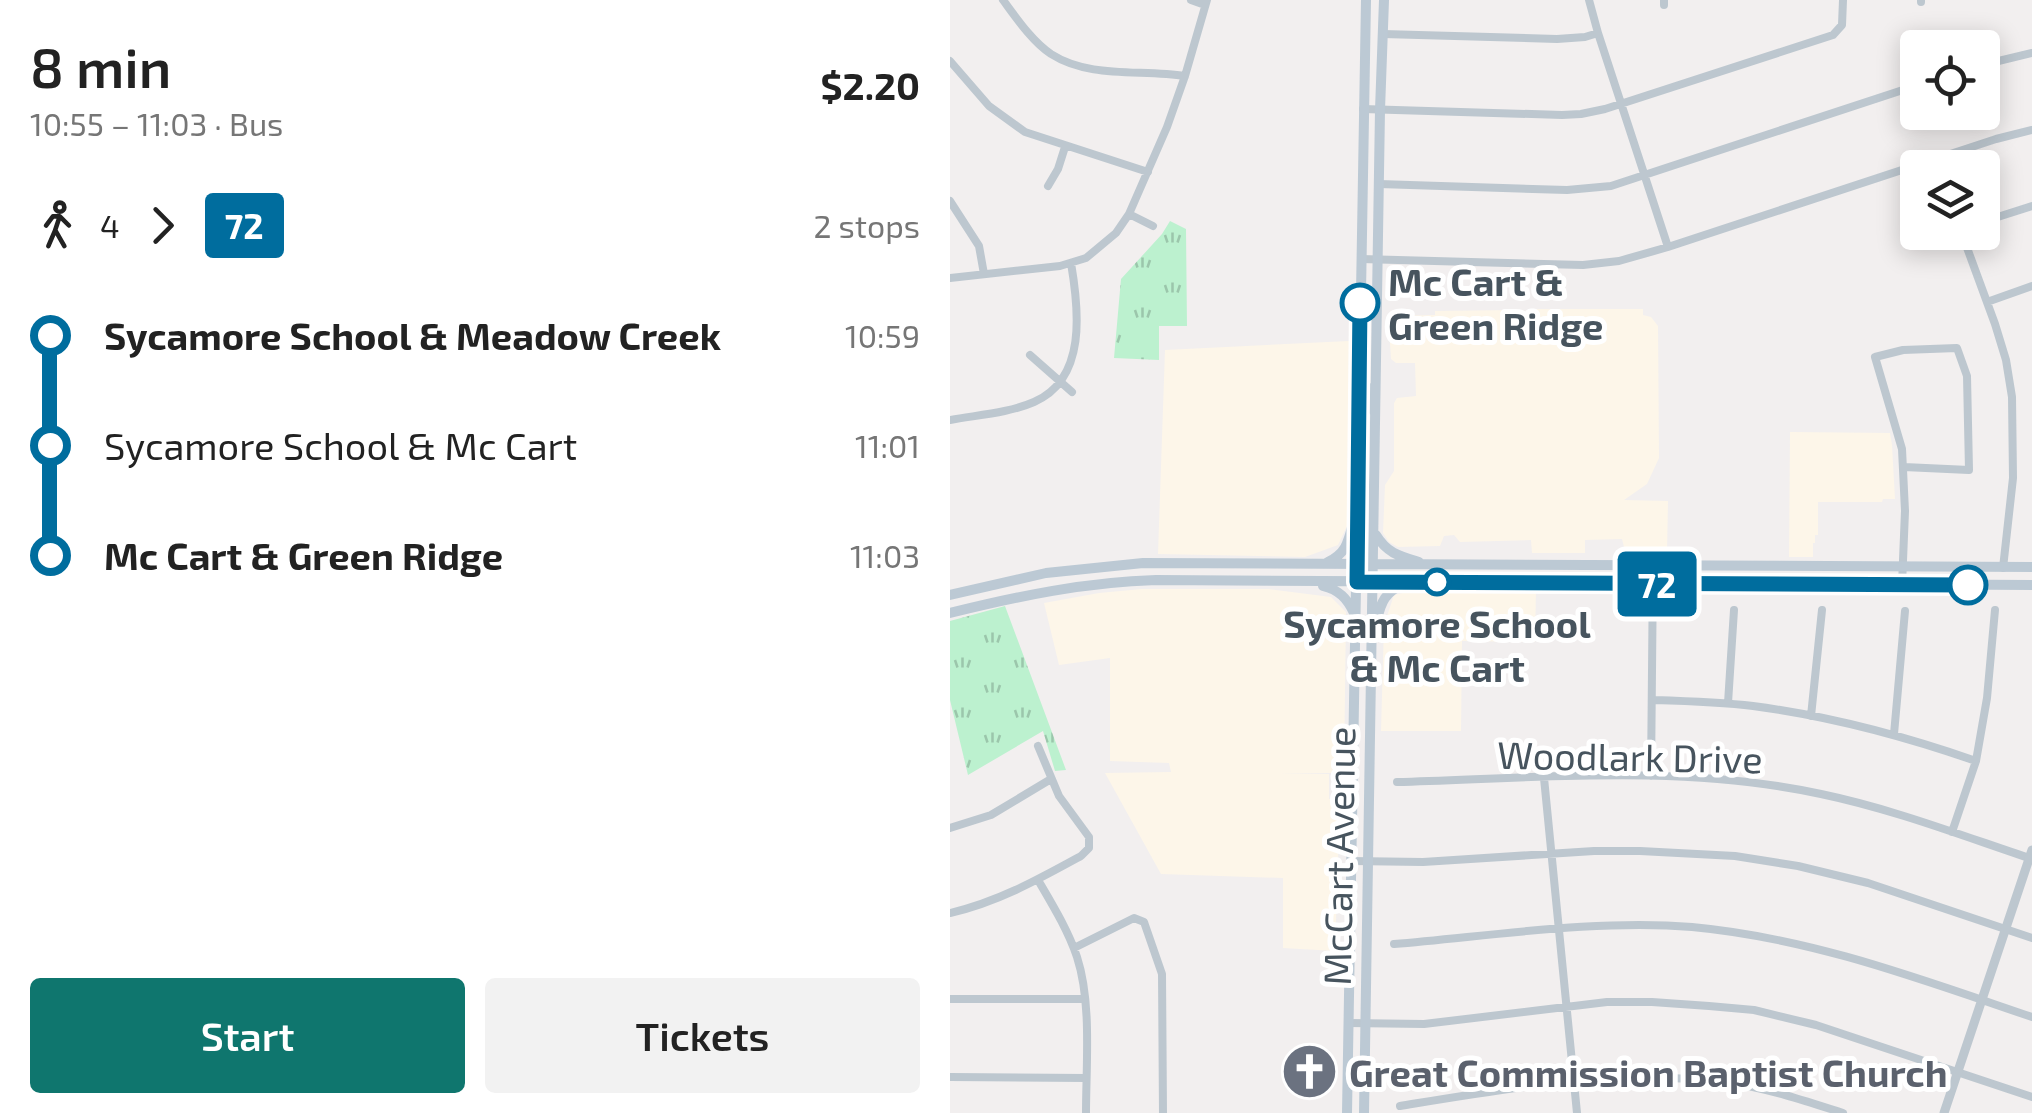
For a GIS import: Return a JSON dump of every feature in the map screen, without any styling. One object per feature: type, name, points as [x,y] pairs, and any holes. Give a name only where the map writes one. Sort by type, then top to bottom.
[{"type":"main road","name":"McCart Avenue","points":[[1347,1113],[1366,0]]},
{"type":"main road","name":"McCart Avenue","points":[[1364,1113],[1384,0]]},
{"type":"main road","points":[[1359,353],[1365,360],[1367,378],[1376,382]]},
{"type":"main road","points":[[1358,381],[1367,387],[1369,404],[1376,414]]},
{"type":"main road","points":[[1326,564],[1347,547],[1357,509]]},
{"type":"main road","points":[[1374,533],[1395,556],[1429,566]]},
{"type":"main road","points":[[950,595],[1046,573],[1120,564],[2032,568]]},
{"type":"main road","points":[[1222,580],[1224,564]]},
{"type":"main road","points":[[1528,565],[1528,583]]},
{"type":"main road","points":[[1760,584],[1761,567]]},
{"type":"main road","points":[[1046,573],[1049,590]]},
{"type":"main road","points":[[950,613],[1049,590],[1131,580],[2032,585]]},
{"type":"main road","points":[[1303,581],[1334,589],[1348,601],[1356,618]]},
{"type":"main road","points":[[1372,646],[1382,600],[1409,582]]},
{"type":"main road","points":[[1354,716],[1370,716]]},
{"type":"street","points":[[1003,0],[1041,45],[1070,63],[1107,71],[1185,76]]},
{"type":"street","points":[[950,278],[1072,263],[1108,242],[1123,225],[1185,76],[1206,2],[1191,0]]},
{"type":"street","points":[[1589,0],[1668,247]]},
{"type":"street","points":[[1363,108],[1562,115],[1605,108],[1833,35],[1842,26],[1843,0]]},
{"type":"street","points":[[1383,34],[1557,39],[1598,33]]},
{"type":"street","points":[[2000,60],[2032,52]]},
{"type":"street","points":[[950,61],[977,95],[1012,124],[1037,138],[1148,172]]},
{"type":"street","points":[[1379,184],[1567,190],[1610,186],[1900,91]]},
{"type":"street","points":[[1360,259],[1583,265],[1619,261],[2032,130]]},
{"type":"street","points":[[1048,186],[1064,147]]},
{"type":"street","points":[[950,201],[978,246],[984,274]]},
{"type":"street","points":[[2000,216],[2032,206]]},
{"type":"street","points":[[1129,214],[1153,226]]},
{"type":"street","points":[[1968,250],[2006,360],[2012,397],[2014,478],[2003,568]]},
{"type":"street","points":[[950,420],[1044,398],[1067,373],[1077,320],[1072,263]]},
{"type":"street","points":[[1987,302],[2032,286]]},
{"type":"street","points":[[1902,585],[1904,467],[1895,422],[1874,357],[1902,350],[1958,348],[1967,376],[1969,470],[1904,467]]},
{"type":"street","points":[[1030,354],[1072,392]]},
{"type":"street","points":[[1652,776],[1654,566]]},
{"type":"street","points":[[1728,704],[1734,610]]},
{"type":"street","points":[[1812,716],[1822,610]]},
{"type":"street","points":[[1894,734],[1905,610]]},
{"type":"street","points":[[1952,832],[1976,760],[1987,698],[1995,610]]},
{"type":"street","points":[[1653,700],[1728,704],[1812,716],[1894,734],[1976,760]]},
{"type":"street","points":[[950,913],[980,906],[1038,880],[1087,851],[1089,837],[1059,796],[1038,746]]},
{"type":"street","name":"Woodlark Drive","points":[[1396,782],[1652,776],[1760,784],[1820,793],[2031,856]]},
{"type":"street","points":[[1544,778],[1577,1113]]},
{"type":"street","points":[[950,828],[991,815],[1051,779]]},
{"type":"street","points":[[1351,861],[1423,862],[1640,851],[1712,854],[1763,860],[1868,883],[2032,938]]},
{"type":"street","points":[[1944,1113],[2031,856]]},
{"type":"street","points":[[1038,880],[1074,948],[1081,970],[1086,1113]]},
{"type":"street","points":[[1074,948],[1134,918],[1144,922],[1162,974],[1163,1113]]},
{"type":"street","points":[[1394,944],[1558,930],[1690,927],[1764,936],[1851,957],[2032,1016]]},
{"type":"street","points":[[950,999],[1084,999]]},
{"type":"street","points":[[1349,1024],[1424,1024],[1566,1005],[1652,1002],[1754,1010],[1835,1030],[2032,1097]]},
{"type":"street","points":[[950,1077],[1086,1078]]},
{"type":"street","points":[[1400,1106],[1512,1087],[1665,1077],[1715,1081],[1786,1095],[1844,1113]]},
{"type":"shaded area","points":[[1528,309],[1643,309],[1643,315],[1651,317],[1658,326],[1659,458],[1647,484],[1624,500],[1668,501],[1667,552],[1625,551],[1622,539],[1585,540],[1585,553],[1532,553],[1531,540],[1460,542],[1454,535],[1444,536],[1440,546],[1398,547],[1383,533],[1385,485],[1394,471],[1394,403],[1397,398],[1416,396],[1415,363],[1396,363],[1391,359],[1389,328],[1393,316],[1514,310],[1517,316],[1529,316]]},
{"type":"shaded area","points":[[1349,341],[1347,526],[1338,545],[1305,557],[1158,554],[1165,350]]},
{"type":"shaded area","points":[[1790,432],[1890,433],[1895,499],[1818,502],[1813,557],[1789,557]]},
{"type":"shaded area","points":[[1423,588],[1536,589],[1535,642],[1462,641],[1461,731],[1381,731],[1384,625],[1394,595]]},
{"type":"shaded area","points":[[1142,589],[1269,589],[1331,597],[1346,612],[1344,773],[1279,773],[1329,774],[1329,799],[1340,800],[1335,951],[1283,948],[1283,878],[1161,874],[1105,773],[1171,772],[1169,763],[1110,761],[1110,658],[1059,665],[1044,603]]},
{"type":"green space","points":[[1170,221],[1186,229],[1187,326],[1159,326],[1159,360],[1114,358],[1121,279]]},
{"type":"green space","points":[[1005,606],[1066,770],[1055,771],[1043,731],[968,775],[950,700],[950,621]]},
{"type":"bus line","name":"72","points":[[1360,303],[1357,582],[1968,585]]},
{"type":"place","name":"Mc Cart & Green Ridge","points":[[1360,303]]},
{"type":"place","name":"Sycamore School & Mc Cart","points":[[1437,582]]},
{"type":"place","name":"Great Commission Baptist Church","points":[[1310,1072]]}]
